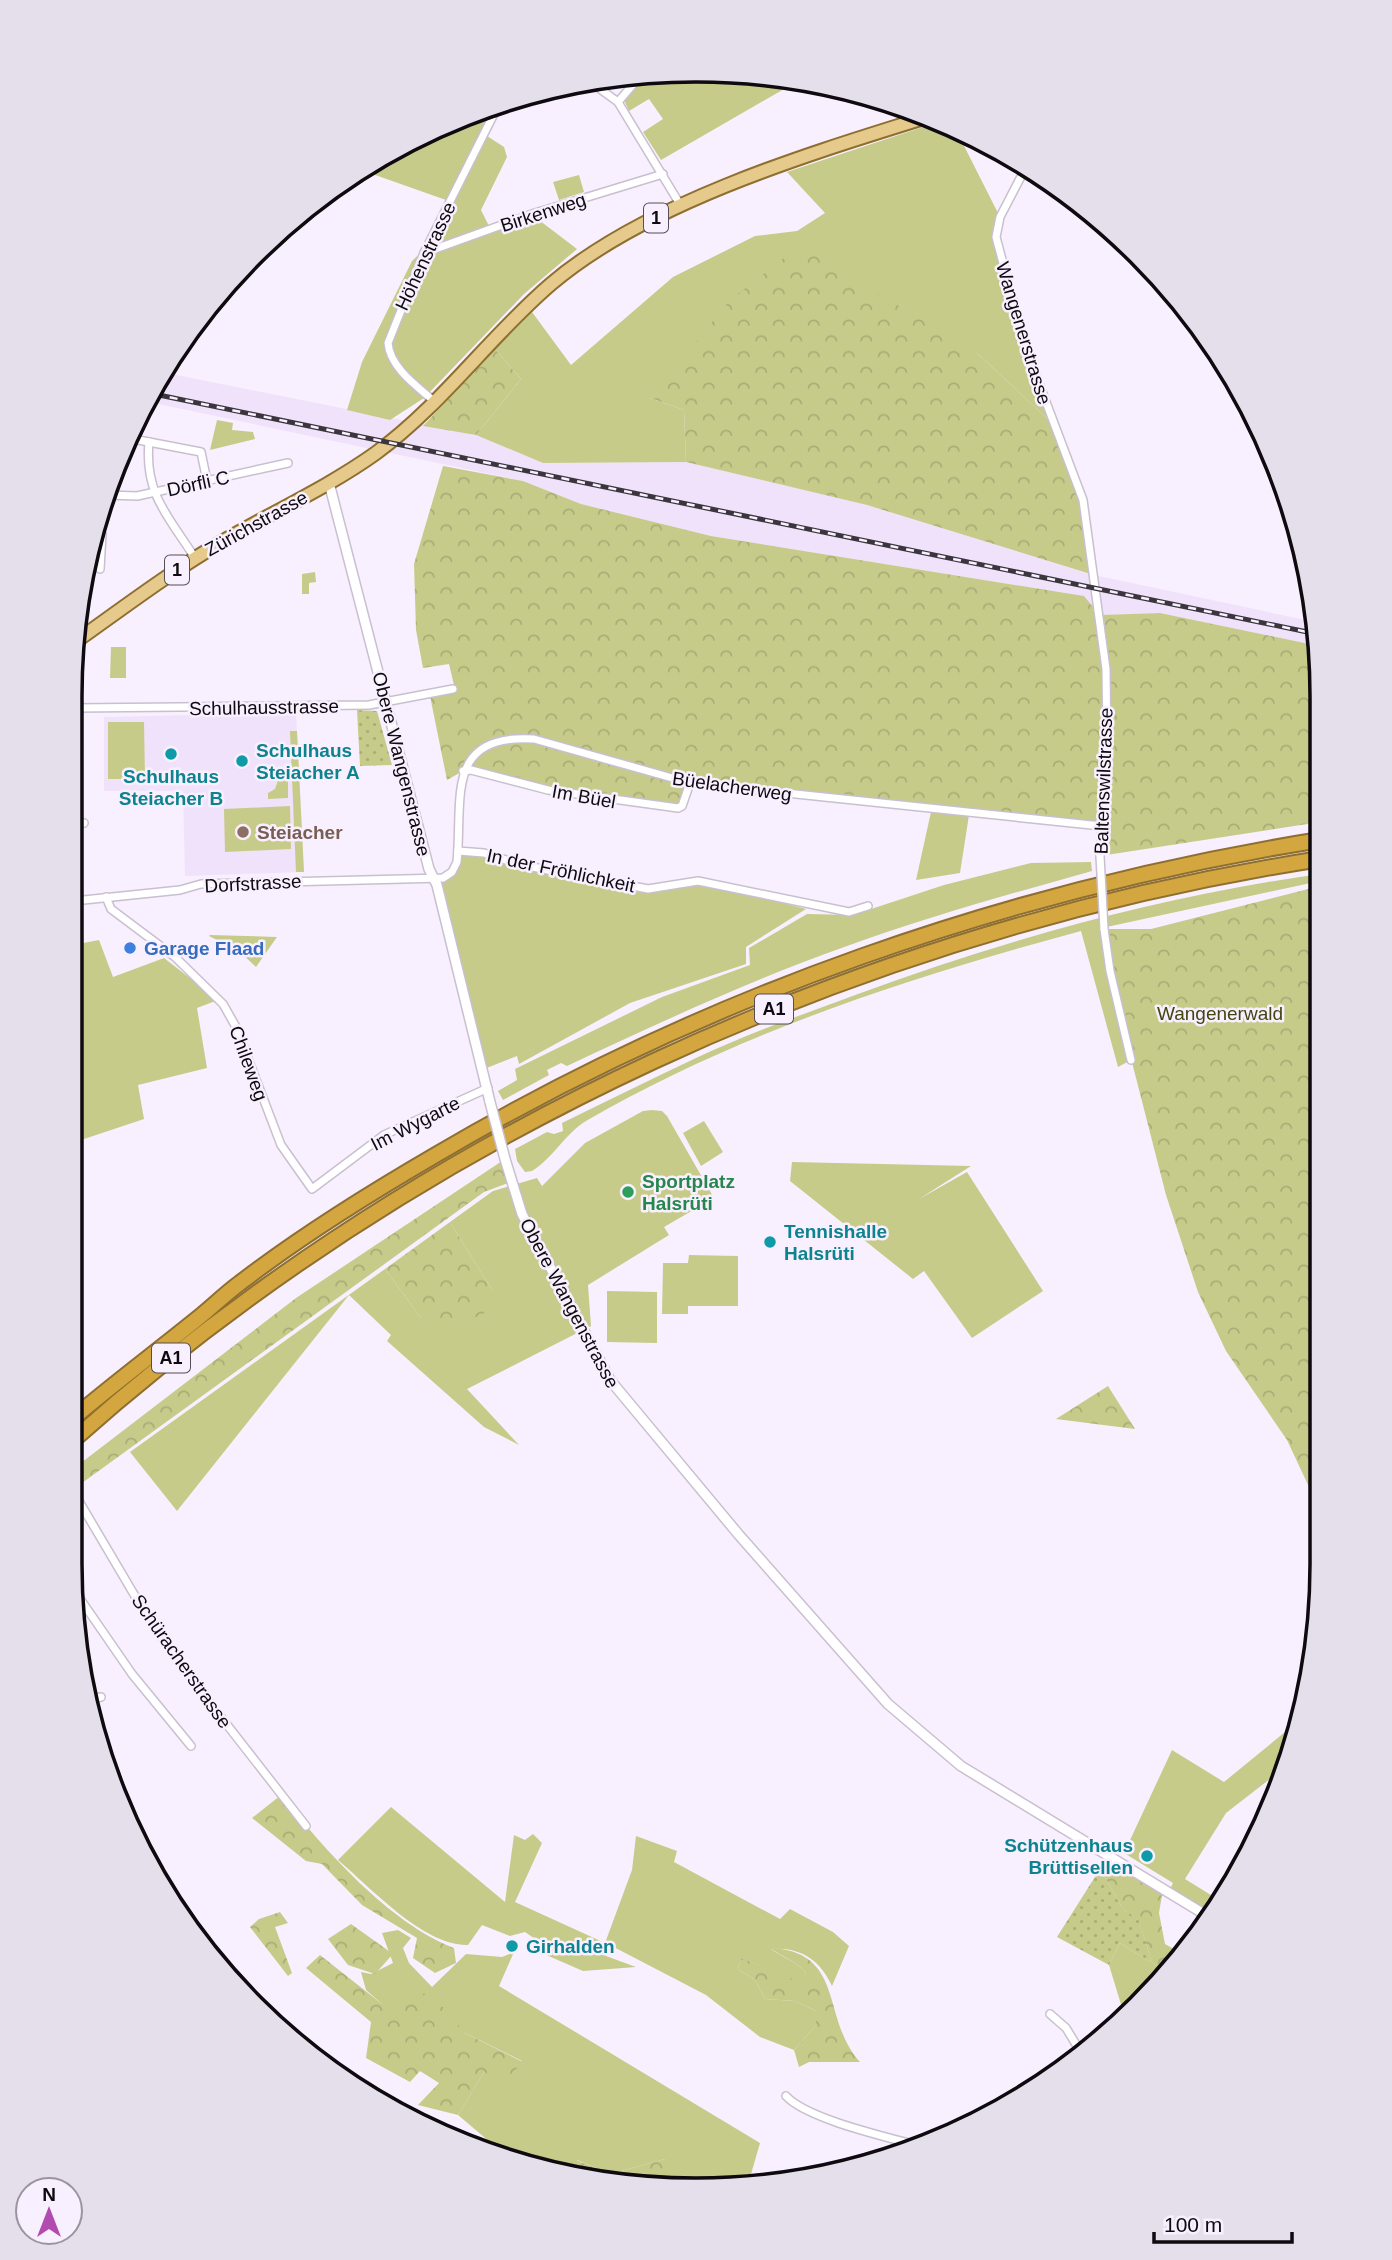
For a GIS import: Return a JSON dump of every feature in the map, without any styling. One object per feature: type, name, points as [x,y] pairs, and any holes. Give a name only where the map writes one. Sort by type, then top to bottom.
[{"type":"highway","name":"A1","points":[[82,1411],[238,1284],[364,1199],[472,1134],[596,1068],[745,1001],[886,947],[1031,902],[1179,866],[1310,842]]},
{"type":"highway","name":"A1","points":[[82,1433],[209,1329],[332,1242],[482,1150],[659,1059],[822,990],[988,934],[1159,889],[1310,861]]},
{"type":"highway","points":[[82,1398],[193,1312],[238,1284]]},
{"type":"main road","name":"1","points":[[435,402],[537,296],[563,274],[619,236],[681,206],[791,163],[912,122]]},
{"type":"main road","name":"Zürichstrasse","points":[[86,634],[195,558],[329,483],[378,452],[435,402]]},
{"type":"street","points":[[618,102],[632,86]]},
{"type":"street","points":[[602,90],[618,102],[681,206]]},
{"type":"street","name":"Höhenstrasse","points":[[435,402],[397,365],[389,352],[388,343],[424,253],[492,118]]},
{"type":"street","name":"Birkenweg","points":[[424,253],[536,213],[663,174]]},
{"type":"street","name":"Wangenerstrasse","points":[[1021,176],[1000,217],[997,245],[1026,349],[1083,500]]},
{"type":"street","points":[[139,440],[201,452],[207,481]]},
{"type":"street","points":[[149,442],[146,469],[154,493],[195,558]]},
{"type":"street","name":"Dörfli C","points":[[116,497],[154,493],[288,463]]},
{"type":"street","name":"Obere Wangenstrasse","points":[[329,483],[490,1102],[522,1214],[610,1380],[713,1505],[888,1704],[926,1739],[977,1777],[1201,1912]]},
{"type":"street","name":"Baltenswilstrasse","points":[[1083,500],[1106,669],[1107,749],[1100,856],[1104,929],[1112,984],[1131,1060]]},
{"type":"street","points":[[100,569],[101,544]]},
{"type":"street","name":"Schulhausstrasse","points":[[82,708],[387,703],[453,689]]},
{"type":"street","name":"Büelacherweg","points":[[463,771],[478,750],[488,743],[516,737],[534,739],[690,783],[1101,826]]},
{"type":"street","name":"Im Büel","points":[[463,771],[471,770],[548,790],[678,808],[682,806],[690,783]]},
{"type":"street","points":[[433,878],[443,878],[452,872],[458,851],[463,771]]},
{"type":"street","name":"In der Fröhlichkeit","points":[[458,851],[484,853],[522,865],[648,889],[698,881],[849,912],[868,906]]},
{"type":"street","name":"Dorfstrasse","points":[[82,900],[180,890],[201,884],[433,878]]},
{"type":"street","name":"Chileweg","points":[[106,897],[111,909],[175,957],[223,1004],[236,1027],[281,1145],[312,1189]]},
{"type":"street","name":"Im Wygarte","points":[[312,1189],[384,1135],[488,1088]]},
{"type":"street","name":"Schüracherstrasse","points":[[82,1506],[145,1613],[185,1671],[306,1826]]},
{"type":"street","points":[[84,1605],[132,1674],[191,1746]]},
{"type":"street","points":[[1050,2014],[1066,2028],[1077,2045]]},
{"type":"street","points":[[786,2096],[795,2105],[904,2141]]},
{"type":"shaded area","points":[[173,374],[476,435],[543,463],[686,462],[867,505],[1094,575],[1304,620],[1307,643],[1160,613],[1100,615],[1084,596],[711,536],[581,504],[523,481],[157,404]]},
{"type":"shaded area","name":"Steiacher","points":[[296,713],[304,872],[185,876],[183,791],[104,791],[104,717]]},
{"type":"green space","points":[[696,82],[784,89],[661,160],[643,132],[663,119],[649,99],[629,111],[624,100],[635,86],[656,84]]},
{"type":"green space","points":[[487,120],[446,200],[373,174],[425,146]]},
{"type":"green space","points":[[924,127],[963,144],[1000,217],[999,255],[1053,424],[977,353],[650,398],[684,410],[686,462],[543,463],[476,435],[521,379],[495,349],[532,312],[571,365],[673,277],[755,236],[797,231],[825,213],[787,172]]},
{"type":"green space","points":[[487,136],[504,147],[507,157],[481,210],[492,232],[535,217],[577,249],[524,294],[424,398],[390,420],[347,410],[362,362],[412,261],[433,241]]},
{"type":"green space","points":[[579,175],[584,192],[559,200],[553,182]]},
{"type":"green space","points":[[799,246],[977,353],[1053,424],[1083,500],[1094,575],[867,505],[686,462],[684,410],[650,398],[730,300]]},
{"type":"green space","points":[[495,349],[521,379],[476,435],[423,426]]},
{"type":"green space","points":[[217,420],[233,423],[232,430],[253,432],[255,439],[210,450]]},
{"type":"green space","points":[[443,466],[523,481],[581,504],[711,536],[1084,596],[1100,615],[1160,613],[1307,643],[1310,696],[1310,824],[1100,856],[1101,827],[690,783],[682,806],[619,802],[463,771],[447,780],[429,691],[454,685],[449,664],[423,668],[416,630],[414,564]]},
{"type":"green space","points":[[315,572],[316,582],[309,583],[309,594],[302,594],[302,574]]},
{"type":"green space","points":[[111,647],[126,647],[126,678],[110,678]]},
{"type":"green space","points":[[357,710],[377,711],[392,765],[360,766]]},
{"type":"green space","points":[[108,722],[144,722],[145,779],[108,779]]},
{"type":"green space","points":[[290,731],[297,731],[304,872],[296,872]]},
{"type":"green space","points":[[281,772],[288,772],[288,798],[268,799],[268,793],[275,789]]},
{"type":"green space","points":[[290,806],[291,849],[225,852],[224,809]]},
{"type":"green space","points":[[931,812],[969,815],[960,873],[916,880]]},
{"type":"green space","points":[[458,851],[648,889],[698,881],[806,909],[746,947],[746,964],[630,1003],[519,1064],[517,1056],[484,1069],[437,885],[440,878],[452,872]]},
{"type":"green space","points":[[1091,862],[1092,871],[908,925],[776,973],[567,1066],[561,1063],[547,1070],[549,1075],[503,1100],[498,1091],[517,1080],[515,1069],[662,997],[750,965],[749,948],[807,914],[853,915],[944,885],[1031,863]]},
{"type":"green space","points":[[1310,876],[1310,883],[1102,928],[1131,1060],[1118,1067],[1081,931],[890,988],[765,1034],[704,1060],[586,1121],[532,1171],[525,1172],[517,1161],[515,1149],[547,1132],[554,1134],[563,1131],[562,1123],[696,1058],[777,1024],[914,974],[1028,938],[1144,907]]},
{"type":"green space","name":"Wangenerwald","points":[[1310,889],[1310,1489],[1287,1440],[1226,1351],[1198,1292],[1166,1195],[1115,996],[1104,929],[1151,929]]},
{"type":"green space","points":[[209,936],[277,937],[256,967],[239,951]]},
{"type":"green space","points":[[99,940],[113,977],[164,958],[218,1000],[197,1008],[207,1068],[138,1085],[144,1119],[82,1140],[82,943]]},
{"type":"green space","points":[[643,1111],[662,1111],[667,1116],[714,1198],[664,1227],[669,1235],[588,1285],[591,1326],[467,1389],[519,1445],[484,1427],[387,1341],[391,1335],[349,1295],[177,1511],[130,1452],[385,1269],[421,1318],[492,1290],[450,1222],[493,1191],[537,1178],[548,1196],[542,1186],[585,1143]]},
{"type":"green space","points":[[704,1121],[723,1152],[701,1166],[683,1133]]},
{"type":"green space","points":[[505,1159],[511,1182],[484,1192],[82,1483],[82,1462],[296,1298]]},
{"type":"green space","points":[[792,1162],[971,1166],[919,1199],[967,1172],[1043,1291],[972,1338],[924,1271],[913,1279],[790,1181]]},
{"type":"green space","points":[[450,1222],[492,1290],[491,1310],[442,1333],[421,1318],[385,1269]]},
{"type":"green space","points":[[689,1255],[738,1256],[738,1306],[688,1306],[688,1314],[662,1314],[663,1263],[688,1263]]},
{"type":"green space","points":[[607,1291],[657,1292],[657,1343],[607,1342]]},
{"type":"green space","points":[[1108,1386],[1135,1429],[1056,1419]]},
{"type":"green space","points":[[1287,1731],[1271,1778],[1226,1813],[1185,1879],[1212,1896],[1203,1909],[1170,1889],[1173,1883],[1124,1853],[1172,1750],[1224,1782]]},
{"type":"green space","points":[[281,1795],[337,1861],[382,1903],[430,1936],[454,1948],[456,1963],[435,1973],[413,1958],[417,1938],[362,1905],[322,1864],[306,1861],[252,1818]]},
{"type":"green space","points":[[391,1807],[505,1902],[514,1835],[525,1840],[533,1834],[542,1843],[515,1902],[605,1943],[632,1870],[636,1836],[677,1851],[674,1862],[780,1919],[790,1909],[833,1932],[849,1946],[832,1986],[815,1962],[791,1950],[771,1949],[803,1969],[806,1973],[800,1983],[741,1958],[738,1969],[755,1980],[765,1999],[795,2001],[816,2011],[816,2025],[794,2050],[760,2037],[706,1995],[606,1943],[606,1956],[636,1967],[583,1971],[537,1951],[541,1943],[525,1932],[510,1936],[482,1925],[468,1945],[451,1943],[416,1926],[338,1860]]},
{"type":"green space","points":[[1108,1857],[1163,1889],[1159,1913],[1165,1944],[1174,1949],[1159,1967],[1152,1963],[1139,1921],[1123,1909],[1100,1869]]},
{"type":"green space","points":[[1100,1869],[1123,1909],[1139,1920],[1152,1963],[1120,1943],[1109,1965],[1057,1937]]},
{"type":"green space","points":[[280,1912],[288,1923],[275,1927],[292,1973],[288,1976],[250,1927],[259,1919]]},
{"type":"green space","points":[[351,1924],[393,1954],[375,1974],[348,1965],[328,1939]]},
{"type":"green space","points":[[398,1930],[411,1938],[403,1948],[409,1963],[432,1987],[466,1954],[502,1957],[514,1952],[499,1986],[760,2143],[751,2175],[679,2177],[665,2159],[616,2172],[599,2170],[577,2160],[575,2166],[537,2157],[489,2141],[458,2115],[484,2072],[522,2061],[465,2033],[382,2004],[366,1990],[361,1972],[371,1974],[393,1963],[382,1933]]},
{"type":"green space","points":[[1120,1943],[1159,1967],[1121,2006],[1109,1965]]},
{"type":"green space","points":[[770,1948],[794,1952],[811,1961],[822,1974],[840,2027],[860,2062],[809,2062],[799,2067],[794,2050],[816,2025],[816,2011],[795,2001],[765,1999],[755,1980],[738,1969],[741,1958],[800,1982],[806,1973],[803,1969]]},
{"type":"green space","points":[[320,1955],[382,2004],[426,1993],[446,2010],[465,2033],[523,2062],[504,2081],[484,2072],[458,2115],[418,2105],[439,2083],[420,2071],[410,2082],[366,2058],[371,2022],[306,1968]]},
{"type":"green space","points":[[665,2159],[691,2171],[689,2178],[617,2172]]},
{"type":"green space","points":[[576,2160],[599,2169],[575,2166]]},
{"type":"railway","points":[[161,395],[1306,632]]},
{"type":"place","name":"Schulhaus Steiacher B","points":[[171,754]]},
{"type":"place","name":"Schulhaus Steiacher A","points":[[242,761]]},
{"type":"place","name":"Steiacher","points":[[243,832]]},
{"type":"place","name":"Garage Flaad","points":[[130,948]]},
{"type":"place","name":"Sportplatz Halsrüti","points":[[628,1192]]},
{"type":"place","name":"Tennishalle Halsrüti","points":[[770,1242]]},
{"type":"place","name":"Schützenhaus Brüttisellen","points":[[1147,1856]]},
{"type":"place","name":"Girhalden","points":[[512,1946]]}]
